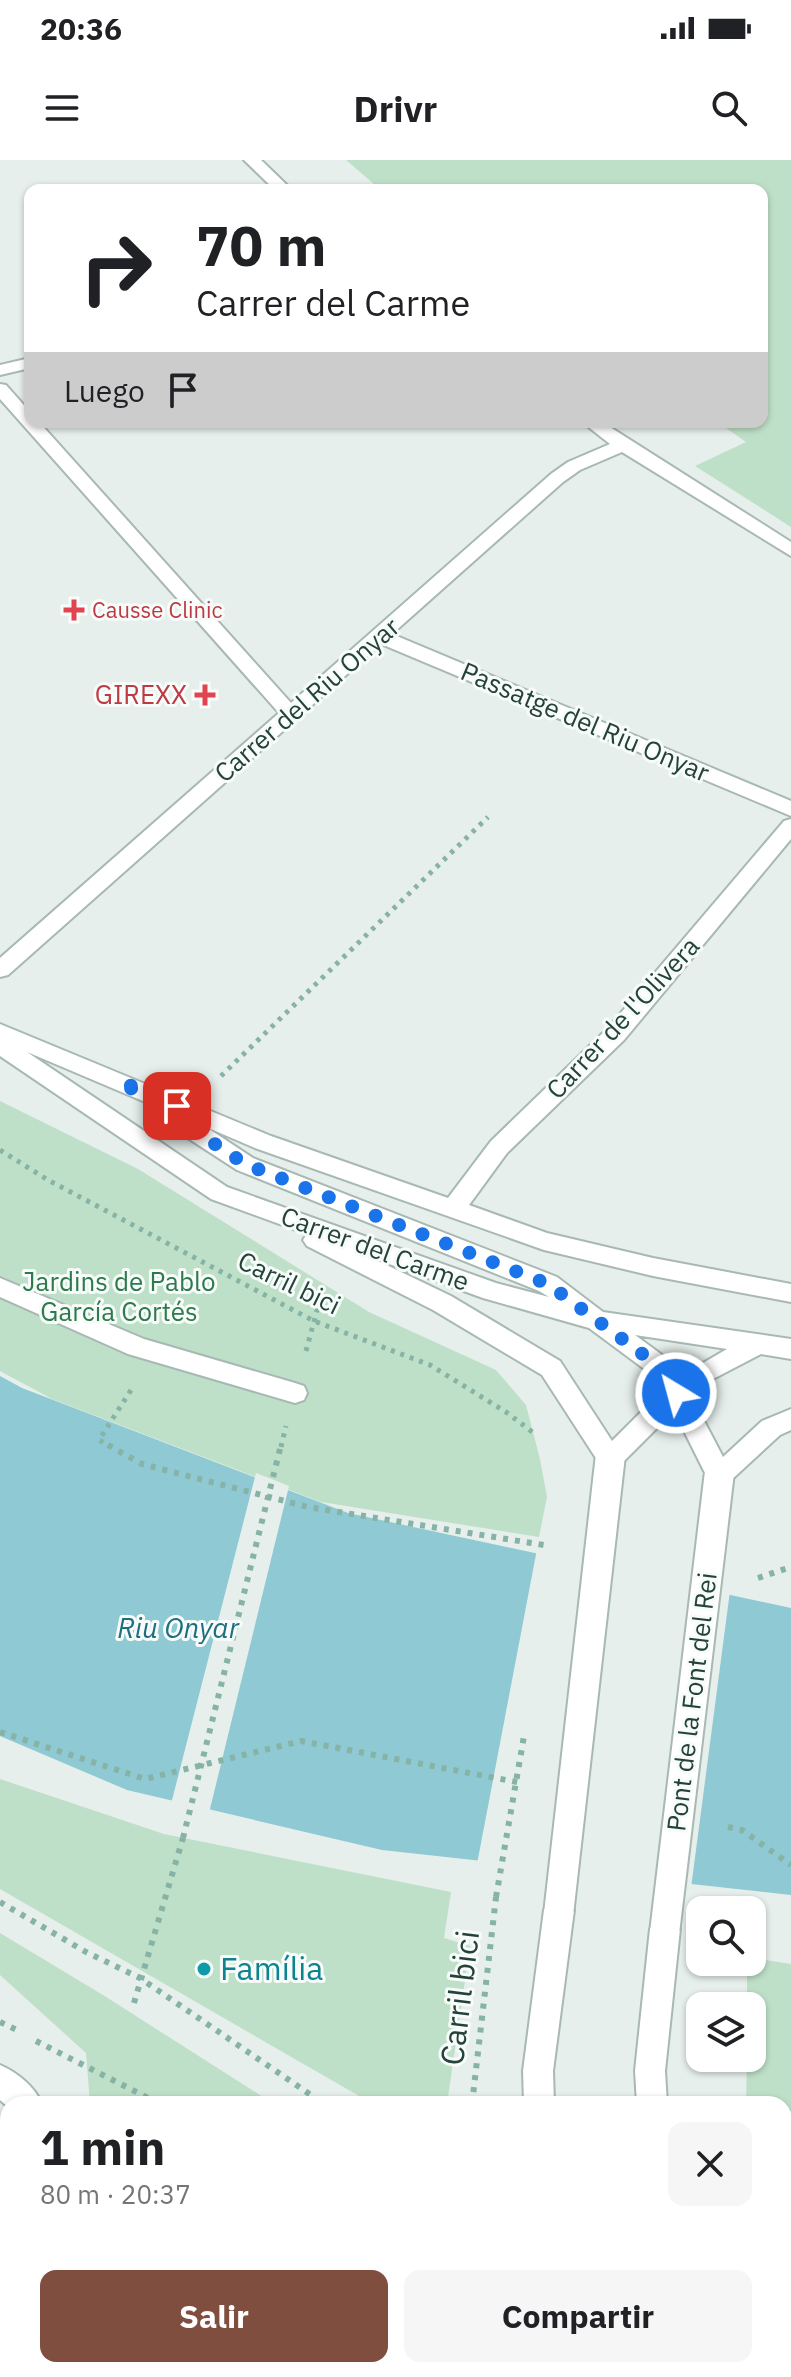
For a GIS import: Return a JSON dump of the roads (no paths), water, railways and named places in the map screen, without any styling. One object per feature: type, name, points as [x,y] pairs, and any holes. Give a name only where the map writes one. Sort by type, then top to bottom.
[{"type":"street","points":[[252,160],[278,184]]},
{"type":"street","points":[[0,370],[24,364]]},
{"type":"street","points":[[0,389],[24,416]]},
{"type":"street","points":[[35,428],[290,714]]},
{"type":"street","points":[[599,428],[791,550]]},
{"type":"street","name":"Carrer del Riu Onyar","points":[[0,970],[557,478],[574,466],[623,445]]},
{"type":"street","name":"Passatge del Riu Onyar","points":[[379,636],[791,809]]},
{"type":"street","name":"Carrer de l'Olivera","points":[[454,1208],[499,1147],[616,1034],[791,826]]},
{"type":"street","points":[[0,1032],[263,1142],[544,1241],[653,1267],[791,1293]]},
{"type":"street","name":"Carrer del Carme","points":[[0,1045],[219,1193],[492,1291],[596,1320],[791,1349]]},
{"type":"street","points":[[120,1081],[245,1164],[548,1284],[660,1367],[719,1476],[771,1428],[791,1419]]},
{"type":"street","points":[[219,1193],[442,1303],[551,1368],[610,1459]]},
{"type":"street","points":[[0,1287],[137,1347],[295,1393]]},
{"type":"street","points":[[539,2096],[538,2071],[610,1459],[676,1393],[704,1372],[782,1333],[791,1333]]},
{"type":"street","name":"Pont de la Font del Rei","points":[[652,2096],[650,2071],[665,1929],[719,1476]]},
{"type":"street","points":[[0,2080],[18,2096]]},
{"type":"water","name":"Riu Onyar","points":[[0,1376],[22,1388],[348,1513],[791,1608],[791,1895],[382,1850],[127,1790],[0,1736]]},
{"type":"place","name":"Causse Clinic","points":[[74,610]]},
{"type":"place","name":"GIREXX","points":[[205,695]]},
{"type":"place","name":"Família","points":[[204,1969]]},
{"type":"park label","name":"Jardins de Pablo García Cortés","points":[[119,1297]]}]
